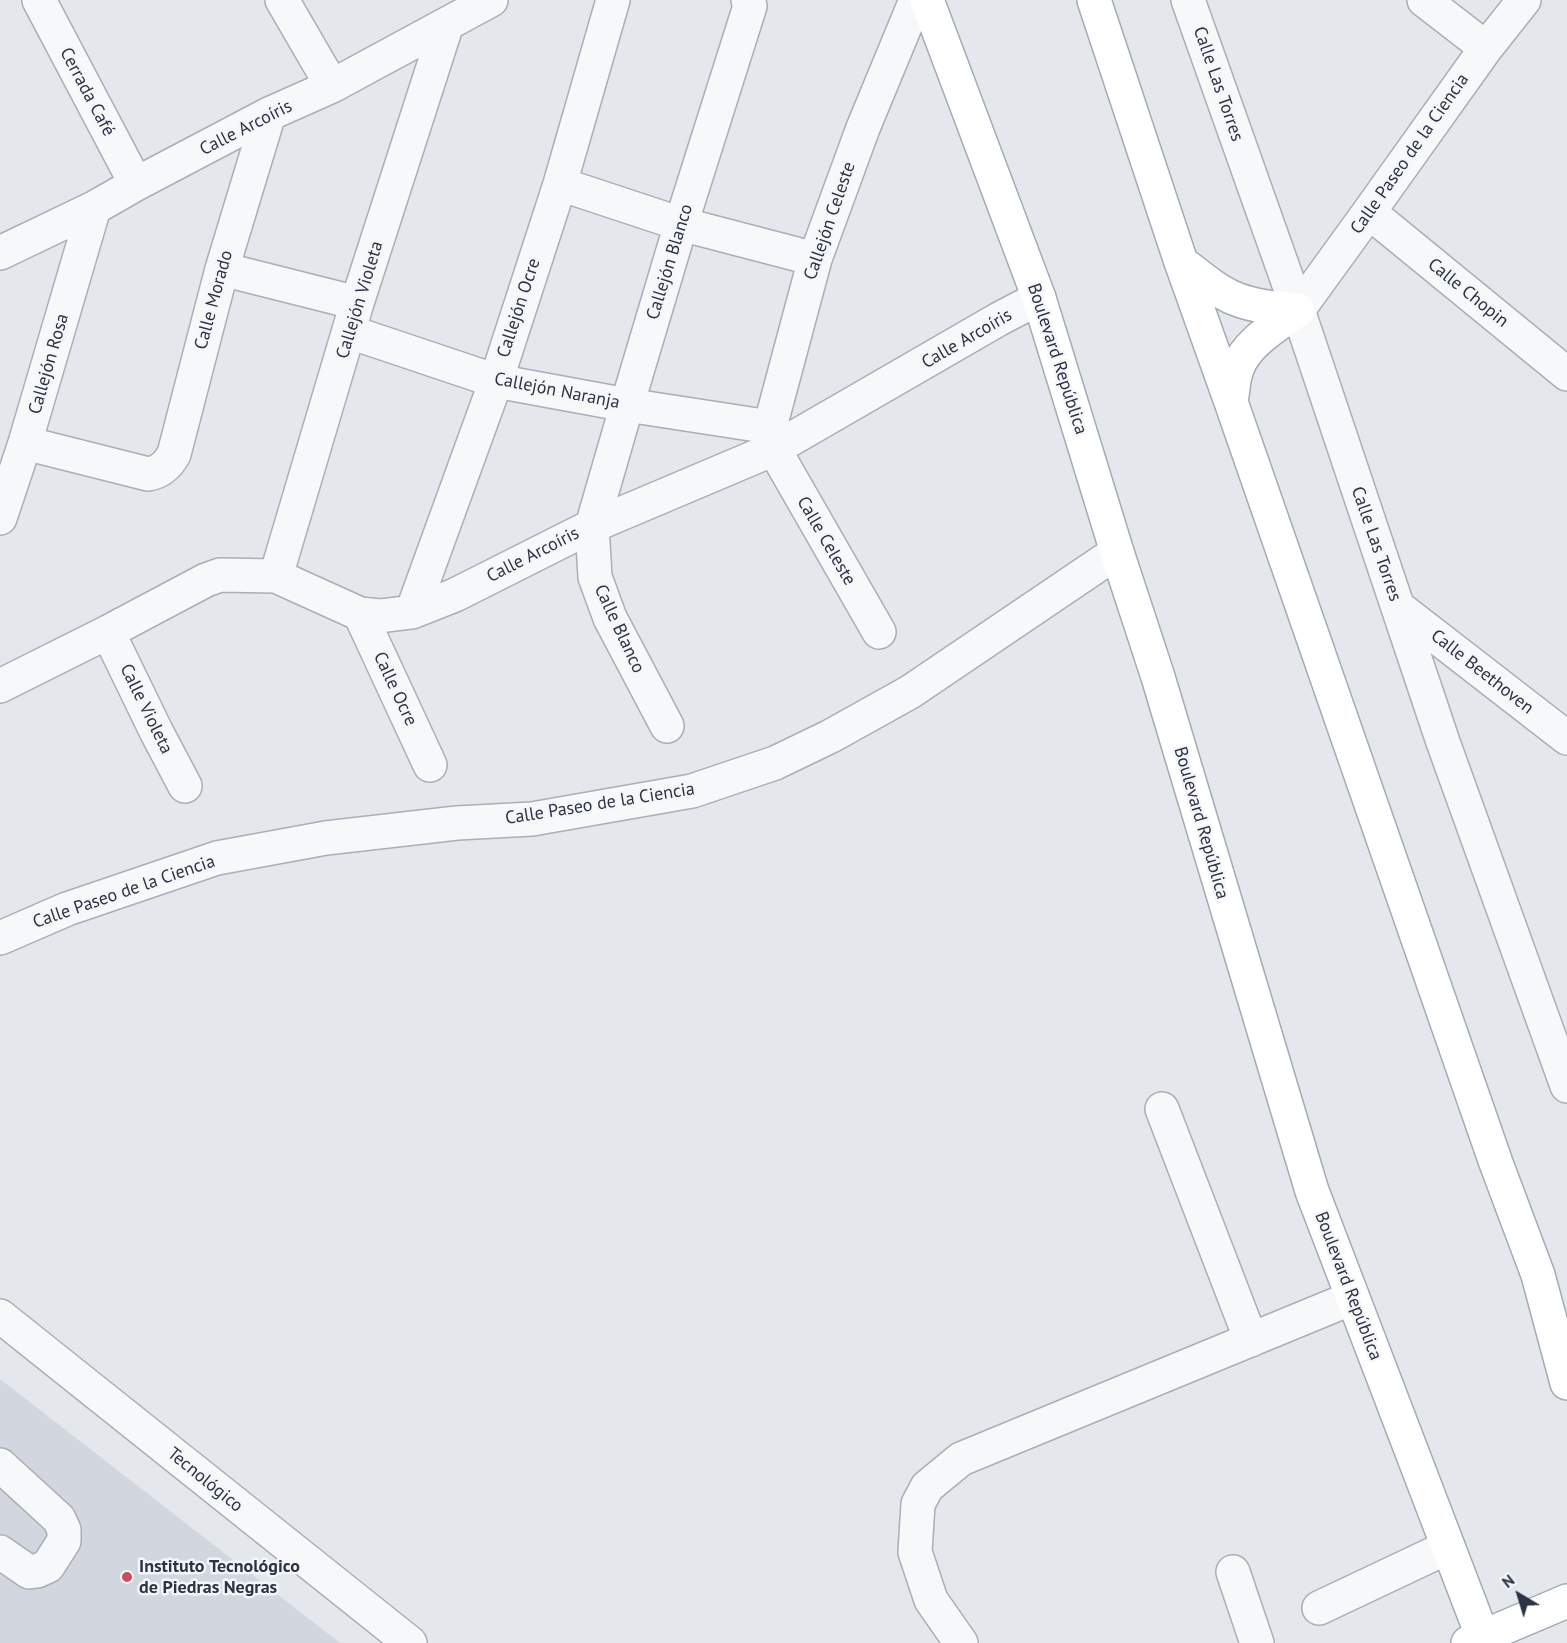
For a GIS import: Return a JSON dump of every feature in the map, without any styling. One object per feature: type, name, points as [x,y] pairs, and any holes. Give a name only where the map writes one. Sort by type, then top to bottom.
[{"type":"main road","name":"Boulevard República","points":[[927,0],[1039,298],[1158,677],[1312,1191],[1448,1547],[1478,1641]]},
{"type":"main road","points":[[1094,0],[1181,262],[1496,1162],[1538,1275],[1567,1383]]},
{"type":"main road","points":[[1181,262],[1214,287],[1235,299],[1259,306],[1298,310]]},
{"type":"main road","points":[[1231,402],[1236,369],[1246,353],[1263,336],[1298,310]]},
{"type":"main road","points":[[1478,1641],[1567,1600]]},
{"type":"street","name":"Cerrada Café","points":[[39,0],[136,184]]},
{"type":"street","points":[[282,0],[332,86]]},
{"type":"street","name":"Calle Arcoíris","points":[[0,253],[94,208],[269,114],[332,86],[491,0]]},
{"type":"street","name":"Callejón Ocre","points":[[412,612],[496,381],[560,184],[612,0]]},
{"type":"street","name":"Callejón Blanco","points":[[592,526],[681,224],[750,6],[748,0]]},
{"type":"street","name":"Callejón Celeste","points":[[772,438],[815,260],[863,128],[916,0]]},
{"type":"street","name":"Calle Las Torres","points":[[1188,0],[1298,310],[1443,742],[1567,1086]]},
{"type":"street","points":[[1424,0],[1486,48]]},
{"type":"street","name":"Calle Paseo de la Ciencia","points":[[1298,310],[1486,48],[1524,0]]},
{"type":"street","name":"Callejón Violeta","points":[[276,576],[353,317],[447,24]]},
{"type":"street","name":"Calle Morado","points":[[26,443],[148,474],[164,468],[174,454],[222,269],[269,114]]},
{"type":"street","points":[[560,184],[681,224],[815,260]]},
{"type":"street","name":"Callejón Rosa","points":[[0,518],[26,443],[94,208]]},
{"type":"street","name":"Calle Chopin","points":[[1369,212],[1567,374]]},
{"type":"street","name":"Callejón Naranja","points":[[222,269],[353,317],[496,381],[627,405],[772,438]]},
{"type":"street","name":"Calle Arcoíris","points":[[4,680],[108,632],[206,580],[220,575],[276,576],[360,614],[380,616],[412,612],[455,595],[772,438],[1039,298]]},
{"type":"street","name":"Calle Celeste","points":[[772,438],[879,632]]},
{"type":"street","name":"Calle Blanco","points":[[592,526],[595,578],[610,618],[667,726]]},
{"type":"street","name":"Calle Paseo de la Ciencia","points":[[0,938],[67,909],[217,858],[326,838],[457,823],[532,819],[692,791],[764,766],[831,736],[910,692],[1117,552]]},
{"type":"street","name":"Calle Beethoven","points":[[1398,607],[1567,738]]},
{"type":"street","name":"Calle Ocre","points":[[360,614],[430,765]]},
{"type":"street","name":"Calle Violeta","points":[[108,632],[185,786]]},
{"type":"street","points":[[1162,1109],[1251,1340]]},
{"type":"street","points":[[961,1643],[931,1600],[915,1552],[918,1504],[927,1487],[961,1459],[1352,1298]]},
{"type":"street","name":"Tecnológico","points":[[1,1319],[410,1643]]},
{"type":"street","points":[[0,1465],[59,1519],[64,1530],[64,1541],[48,1566],[37,1571],[29,1572],[0,1552]]},
{"type":"street","points":[[1319,1608],[1448,1547]]},
{"type":"street","points":[[1233,1572],[1257,1643]]},
{"type":"shaded area","name":"Instituto Tecnológico de Piedras Negras","points":[[0,1379],[340,1643],[0,1643]]},
{"type":"place","name":"Instituto Tecnológico de Piedras Negras","points":[[127,1577]]}]
